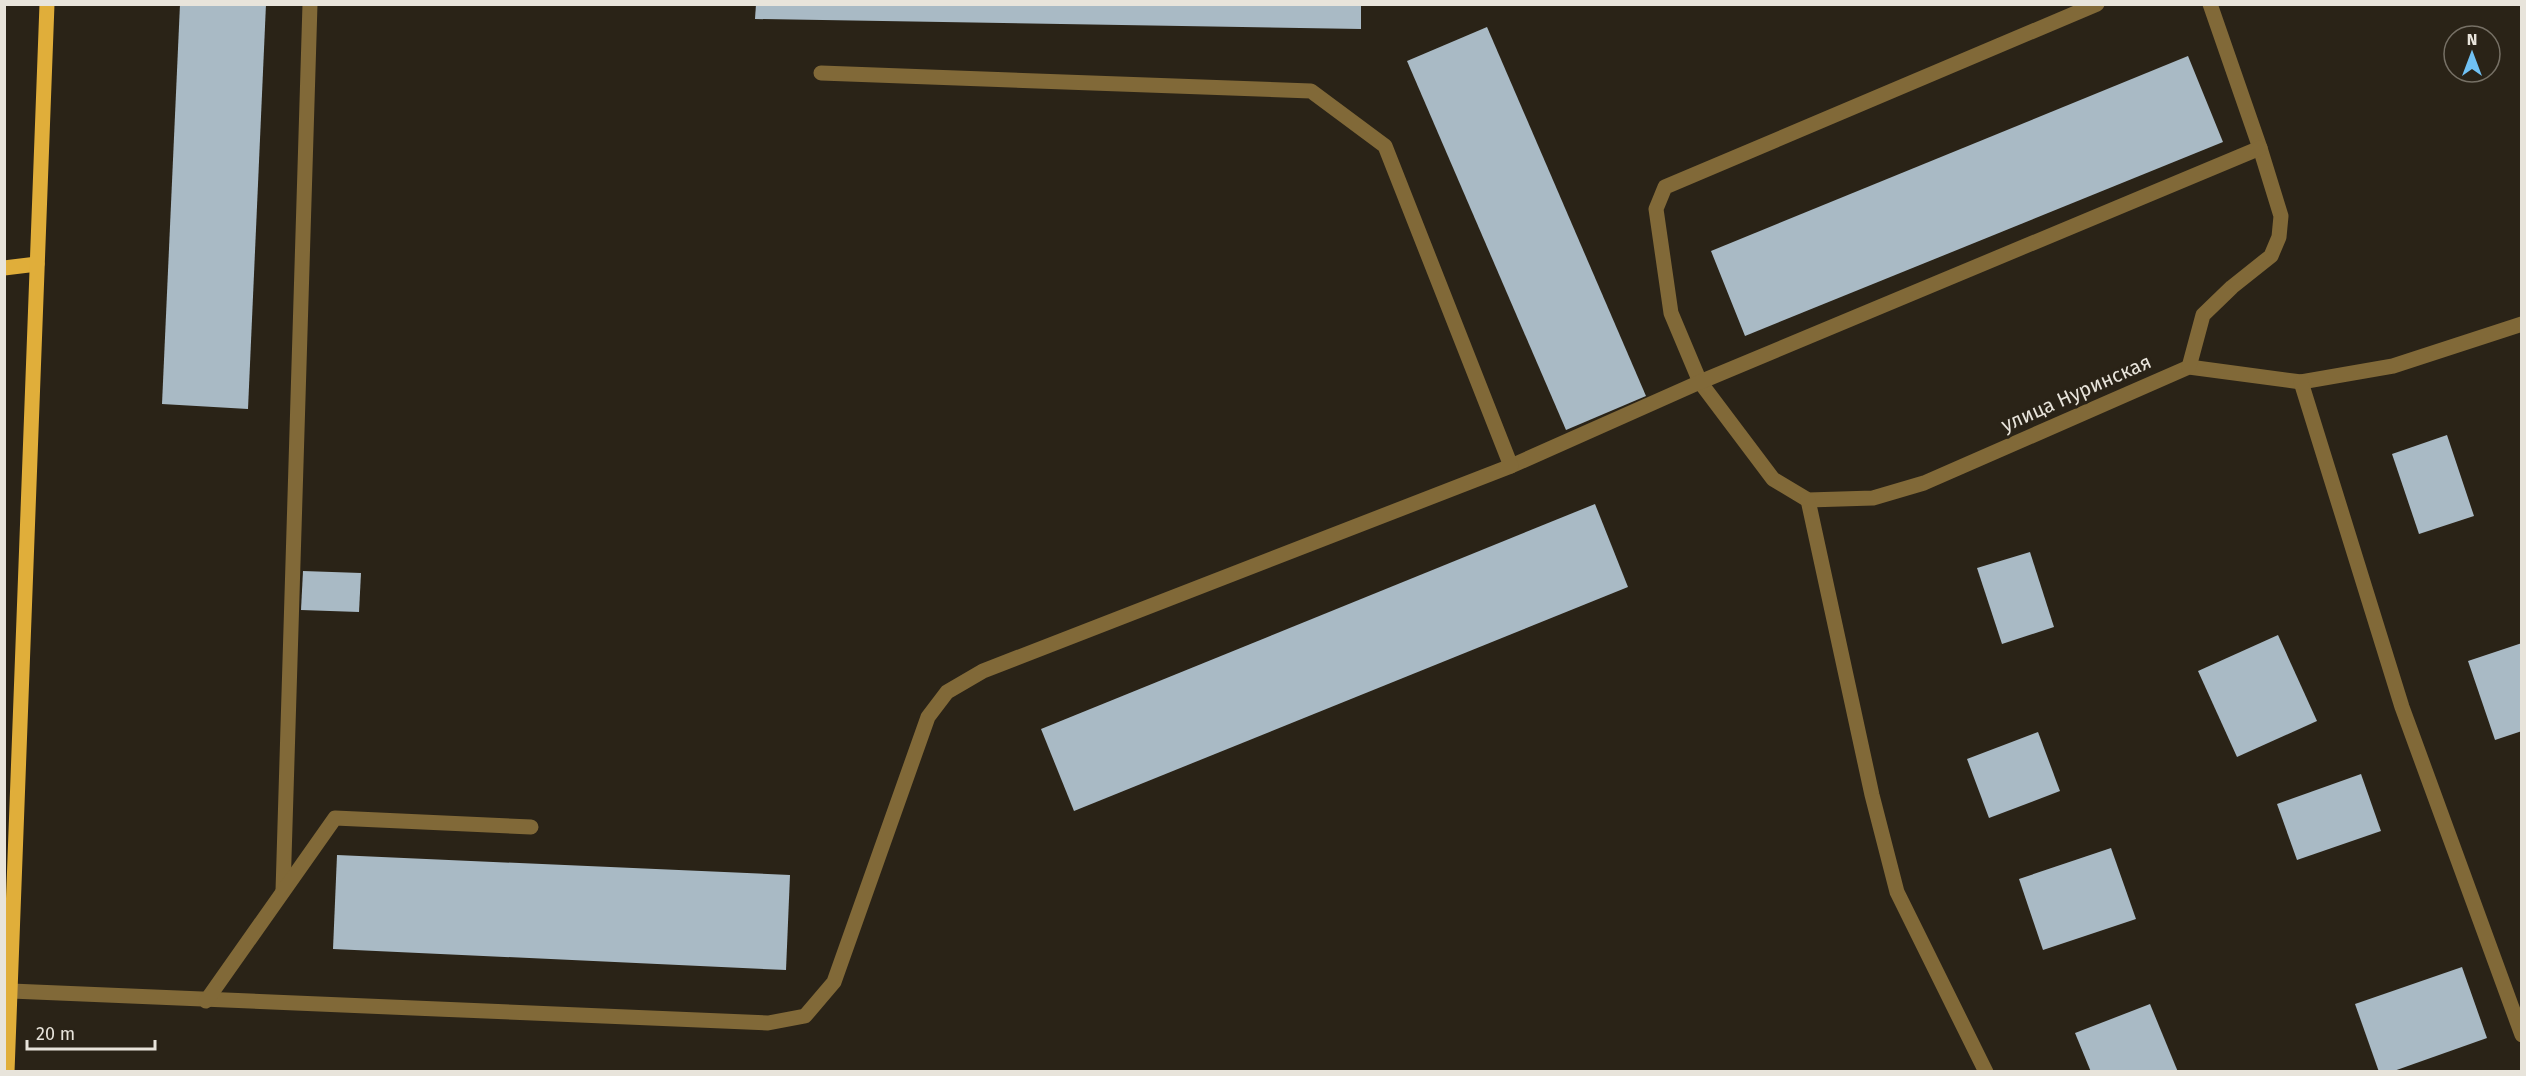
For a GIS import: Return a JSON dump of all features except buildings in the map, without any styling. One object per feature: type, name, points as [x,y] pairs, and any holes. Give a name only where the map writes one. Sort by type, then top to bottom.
[{"type":"main road","points":[[7,1071],[47,4]]},
{"type":"main road","points":[[4,268],[37,264]]},
{"type":"street","points":[[283,891],[310,4]]},
{"type":"street","points":[[1986,1071],[1898,892],[1872,795],[1808,500],[1773,479],[1700,382],[1671,313],[1656,209],[1665,187],[2097,4]]},
{"type":"street","points":[[2210,4],[2260,148],[2280,216],[2279,237],[2271,256],[2232,287],[2203,315],[2189,367],[2301,382],[2393,366],[2522,324]]},
{"type":"street","points":[[821,73],[1311,91],[1385,146],[1511,466]]},
{"type":"street","points":[[11,991],[768,1023],[805,1016],[834,982],[928,717],[947,692],[983,671],[1511,466],[1700,382],[2260,148]]},
{"type":"street","name":"улица Нуринская","points":[[1808,500],[1873,498],[1924,483],[2189,367]]},
{"type":"street","points":[[2301,382],[2402,707],[2522,1035]]},
{"type":"street","points":[[206,1001],[335,818],[531,827]]}]
